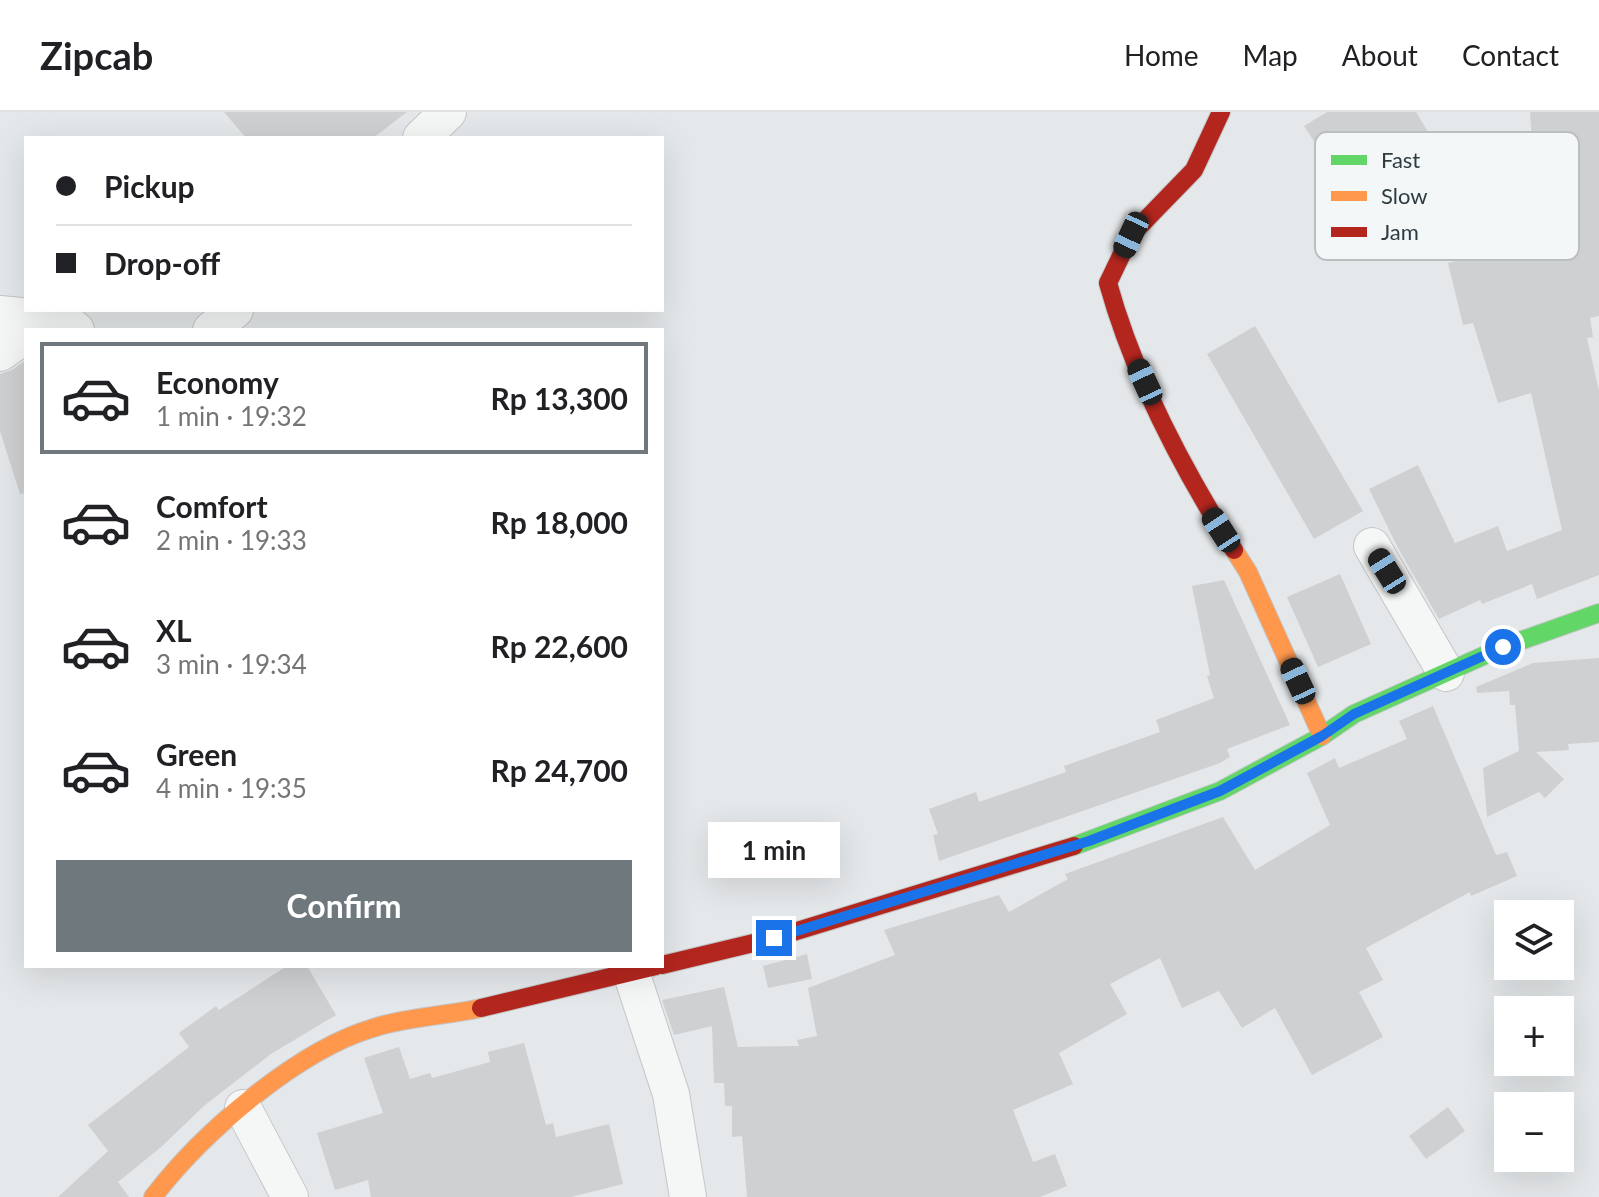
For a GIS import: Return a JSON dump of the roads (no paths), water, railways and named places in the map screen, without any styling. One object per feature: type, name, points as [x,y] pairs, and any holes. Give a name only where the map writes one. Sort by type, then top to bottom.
[{"type":"street","points":[[423,136],[448,112]]},
{"type":"street","points":[[1221,112],[1194,170],[1131,235],[1108,283],[1121,330],[1194,487],[1248,572],[1322,736]]},
{"type":"street","points":[[213,328],[233,312]]},
{"type":"street","points":[[0,353],[13,344],[16,315],[63,320],[73,328]]},
{"type":"street","points":[[1372,546],[1446,673]]},
{"type":"street","points":[[664,964],[774,938],[1089,841],[1220,791],[1322,736],[1354,714],[1503,647],[1599,613]]},
{"type":"street","points":[[153,1197],[173,1168],[306,1059],[371,1028],[452,1015],[646,968]]},
{"type":"street","points":[[650,968],[659,1048],[671,1094],[688,1197]]},
{"type":"street","points":[[243,1108],[290,1197]]}]
